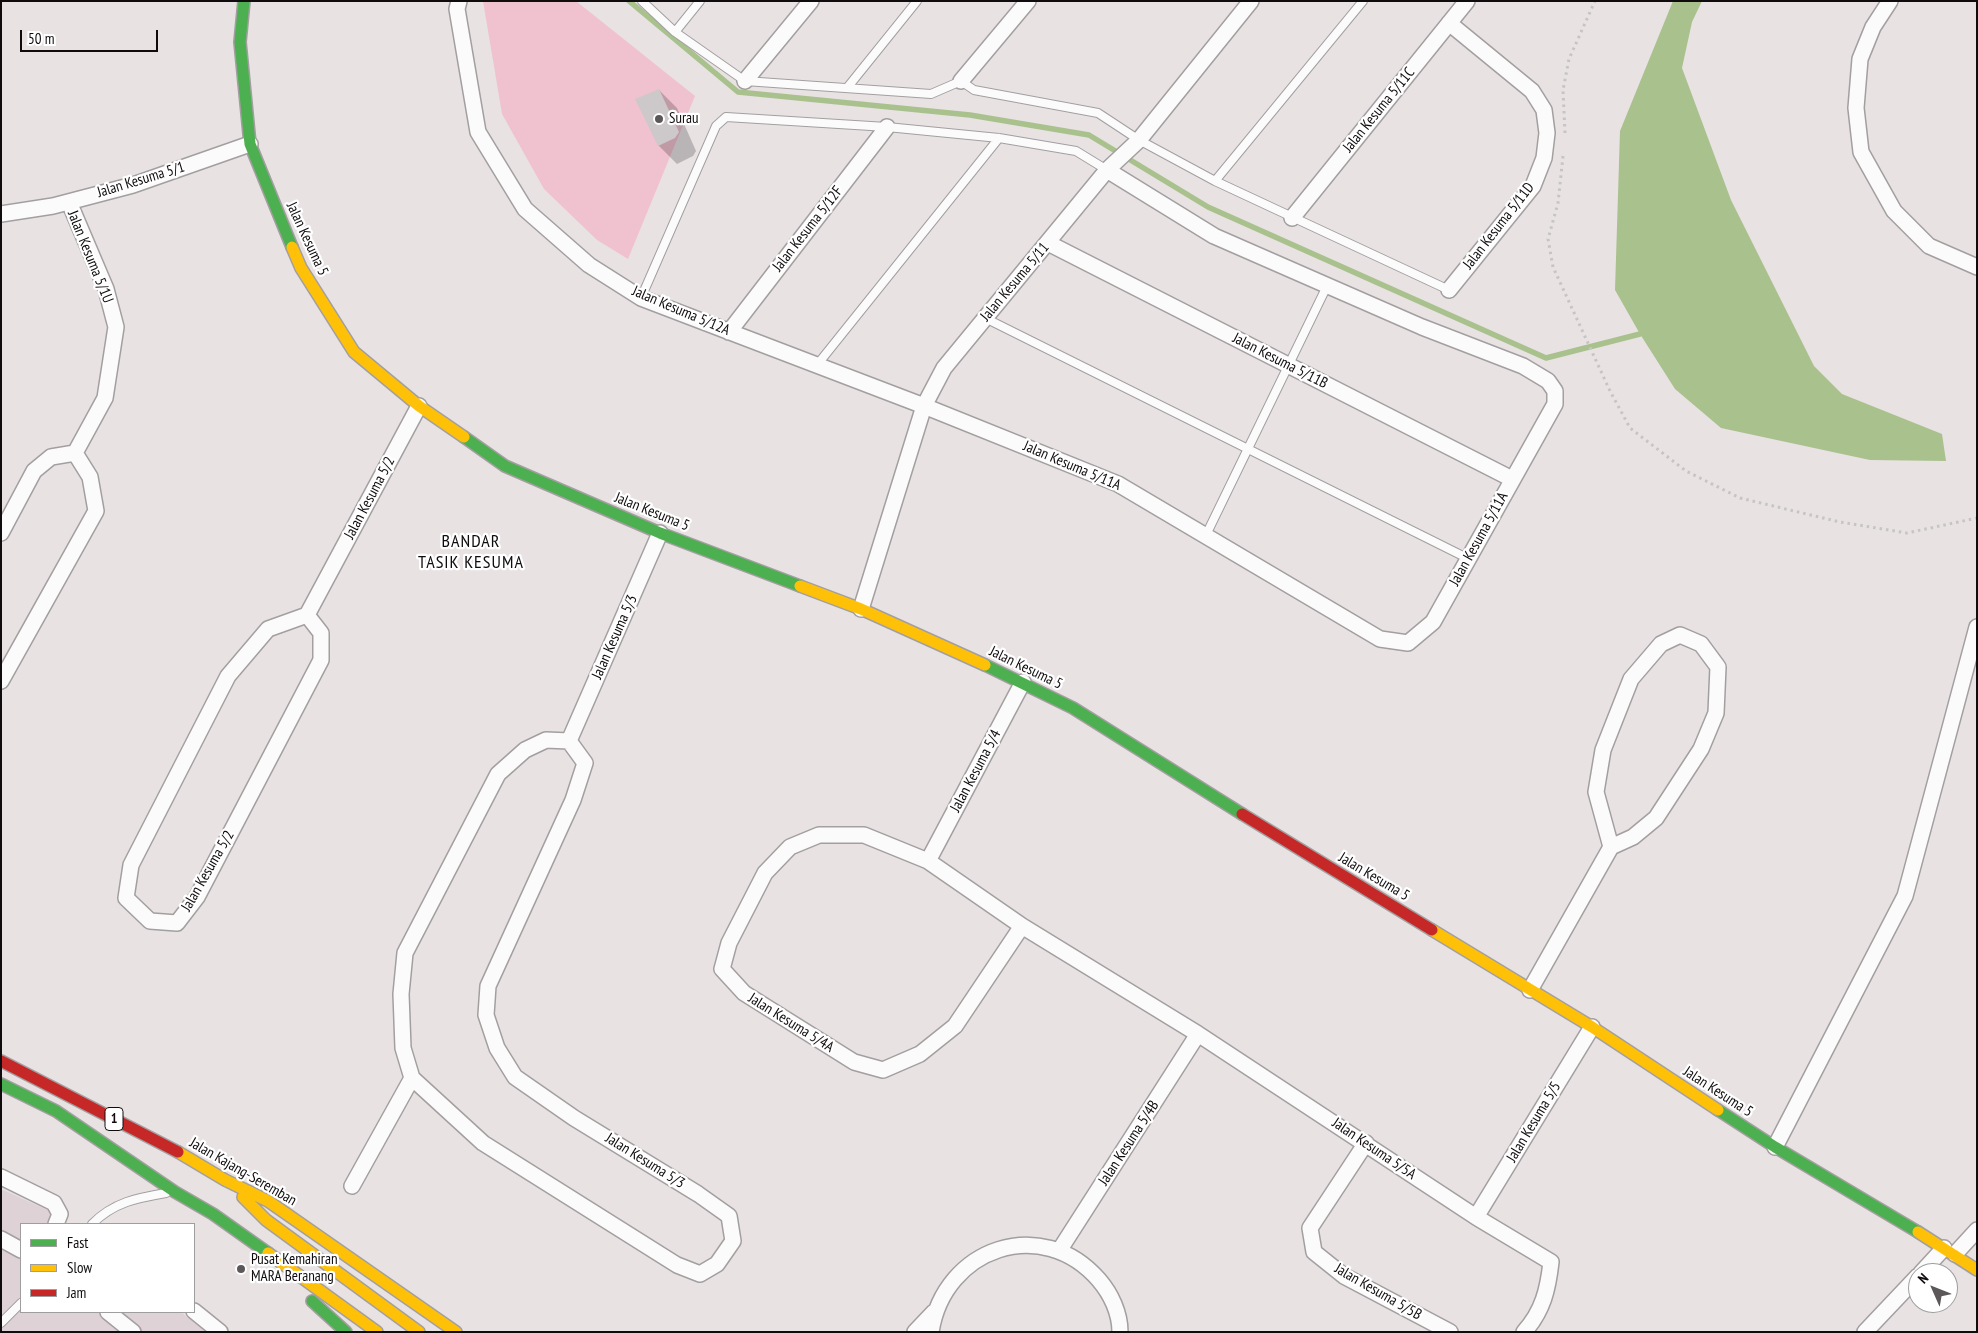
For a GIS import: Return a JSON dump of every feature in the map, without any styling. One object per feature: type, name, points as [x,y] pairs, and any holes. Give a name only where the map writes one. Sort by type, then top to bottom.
[{"type":"street","name":"Jalan Kesuma 5","points":[[244,1],[240,42],[250,144],[300,268],[354,352],[420,406],[506,466],[660,532],[861,609],[1023,682],[1073,708],[1592,1027],[1775,1147],[1950,1251],[1977,1270]]},
{"type":"street","name":"Jalan Kesuma 5/12A","points":[[459,1],[458,10],[478,132],[524,209],[589,265],[641,298],[924,406]]},
{"type":"street","points":[[745,81],[811,1]]},
{"type":"street","points":[[961,81],[1028,1]]},
{"type":"street","name":"Jalan Kesuma 5/11","points":[[861,609],[924,406],[944,368],[1117,160],[1139,140],[1251,1]]},
{"type":"street","name":"Jalan Kesuma 5/11C","points":[[1292,218],[1466,1]]},
{"type":"street","points":[[1890,1],[1873,26],[1860,59],[1856,108],[1861,152],[1894,212],[1930,246],[1977,267]]},
{"type":"street","name":"Jalan Kesuma 5/11D","points":[[1449,22],[1532,91],[1544,110],[1547,133],[1544,158],[1533,186],[1450,290]]},
{"type":"street","name":"Jalan Kesuma 5/12F","points":[[729,332],[887,127]]},
{"type":"street","name":"Jalan Kesuma 5/1","points":[[1,214],[69,202],[133,184],[250,144]]},
{"type":"street","name":"Jalan Kesuma 5/11A","points":[[924,406],[1118,484],[1380,639],[1408,643],[1433,622],[1555,404],[1555,391],[1548,381],[1523,366],[1459,342],[1214,236],[1117,160]]},
{"type":"street","name":"Jalan Kesuma 5/1U","points":[[69,202],[106,289],[116,327],[105,398],[75,453]]},
{"type":"street","name":"Jalan Kesuma 5/11B","points":[[1048,243],[1512,479]]},
{"type":"street","name":"Jalan Kesuma 5/2","points":[[307,615],[321,633],[321,660],[197,897],[177,923],[150,921],[126,898],[131,865],[228,676],[268,629],[307,615],[420,406]]},
{"type":"street","points":[[1,533],[34,471],[51,457],[75,453],[90,478],[96,511],[1,681]]},
{"type":"street","name":"Jalan Kesuma 5/3","points":[[412,1078],[483,1143],[677,1265],[700,1274],[717,1264],[733,1242],[729,1216],[698,1194],[574,1118],[515,1077],[497,1048],[486,1015],[488,986],[573,800],[585,763],[569,741],[660,532]]},
{"type":"street","points":[[1775,1147],[1905,896],[1977,626]]},
{"type":"street","points":[[1530,990],[1611,847],[1633,837],[1656,818],[1701,749],[1716,713],[1718,667],[1701,644],[1680,635],[1661,644],[1631,679],[1603,750],[1596,792],[1611,847]]},
{"type":"street","name":"Jalan Kesuma 5/4","points":[[928,860],[1023,682]]},
{"type":"street","points":[[352,1186],[412,1078],[403,1048],[401,994],[406,953],[498,774],[525,750],[546,740],[569,741]]},
{"type":"street","name":"Jalan Kesuma 5/4A","points":[[1022,926],[955,1026],[920,1054],[883,1070],[854,1062],[744,993],[722,969],[729,943],[765,873],[790,847],[819,836],[864,835],[928,860],[1022,926],[1198,1034]]},
{"type":"street","name":"Jalan Kesuma 5/5","points":[[1476,1217],[1592,1027]]},
{"type":"street","name":"Jalan Kesuma 5/5A","points":[[1198,1034],[1476,1217],[1551,1262],[1544,1299],[1537,1318],[1524,1332]]},
{"type":"street","name":"Jalan Kesuma 5/4B","points":[[1059,1251],[1198,1034]]},
{"type":"street","name":"Jalan Kajang-Seremban","points":[[1,1061],[170,1147],[225,1180],[268,1201],[456,1332]]},
{"type":"street","name":"1","points":[[1,1084],[56,1111],[176,1192],[213,1214],[377,1332]]},
{"type":"street","points":[[1,1093],[56,1111]]},
{"type":"street","name":"Jalan Kesuma 5/5B","points":[[1366,1143],[1310,1228],[1314,1252],[1344,1276],[1450,1332]]},
{"type":"street","points":[[1,1177],[54,1203],[60,1214],[56,1223]]},
{"type":"street","points":[[225,1180],[266,1220],[419,1332]]},
{"type":"street","points":[[213,1214],[346,1332]]},
{"type":"street","points":[[1934,1263],[1977,1230]]},
{"type":"street","points":[[1,1238],[20,1249]]},
{"type":"street","points":[[930,1332],[934,1312],[948,1284],[970,1263],[998,1249],[1029,1245],[1059,1251],[1088,1267],[1109,1292],[1120,1323],[1120,1332]]},
{"type":"street","points":[[1865,1332],[1908,1287]]},
{"type":"street","points":[[195,1312],[220,1332]]},
{"type":"street","points":[[915,1332],[934,1312]]},
{"type":"street","points":[[109,1313],[133,1332]]},
{"type":"lane","points":[[642,1],[675,32],[745,81],[931,94],[961,81],[974,90],[1098,113],[1139,140],[1214,181],[1450,290]]},
{"type":"lane","points":[[675,32],[700,1]]},
{"type":"lane","points":[[848,88],[917,1]]},
{"type":"lane","points":[[1214,181],[1363,1]]},
{"type":"lane","points":[[641,298],[716,126],[726,117],[887,127],[999,138],[1117,160]]},
{"type":"lane","points":[[816,365],[999,138]]},
{"type":"lane","points":[[1206,535],[1327,286]]},
{"type":"lane","points":[[985,318],[1469,559]]},
{"type":"lane","points":[[93,1223],[101,1216],[130,1199],[176,1192]]},
{"type":"lane","points":[[1,1323],[20,1304]]},
{"type":"path","points":[[1565,136],[1563,90],[1569,59],[1595,1]]},
{"type":"path","points":[[1563,155],[1558,203],[1548,239],[1553,266],[1596,362],[1630,428],[1686,471],[1740,498],[1840,522],[1906,533],[1977,518]]},
{"type":"shaded area","points":[[483,1],[576,1],[695,96],[628,259],[597,240],[544,189],[502,114]]},
{"type":"shaded area","points":[[1673,1],[1702,1],[1692,22],[1682,68],[1731,200],[1814,366],[1842,394],[1942,434],[1946,461],[1870,460],[1721,428],[1675,389],[1640,334],[1615,290],[1620,131]]},
{"type":"shaded area","points":[[1,1189],[52,1212],[67,1223],[20,1223],[20,1313],[182,1313],[206,1332],[1,1332]]},
{"type":"building","name":"Surau","points":[[659,89],[679,132],[675,138],[658,146],[635,99]]},
{"type":"waterway","points":[[629,1],[738,92],[970,115],[1089,135],[1208,207],[1546,358],[1640,334]]},
{"type":"traffic: fast","points":[[244,1],[240,42],[250,144],[292,247]]},
{"type":"traffic: fast","points":[[464,437],[505,466],[660,533],[800,586]]},
{"type":"traffic: fast","points":[[985,665],[1073,708],[1242,814]]},
{"type":"traffic: fast","points":[[1,1084],[56,1111],[175,1192],[213,1214],[268,1253]]},
{"type":"traffic: fast","points":[[1718,1110],[1775,1147],[1918,1232]]},
{"type":"traffic: fast","points":[[312,1301],[346,1332]]},
{"type":"traffic: slow","points":[[292,247],[301,268],[354,352],[419,406],[464,437]]},
{"type":"traffic: slow","points":[[800,586],[861,609],[985,665]]},
{"type":"traffic: slow","points":[[1432,930],[1592,1027],[1718,1110]]},
{"type":"traffic: slow","points":[[178,1152],[225,1180],[268,1201],[456,1332]]},
{"type":"traffic: slow","points":[[243,1197],[266,1220],[419,1332]]},
{"type":"traffic: slow","points":[[1918,1232],[1977,1270]]},
{"type":"traffic: slow","points":[[268,1253],[377,1332]]},
{"type":"traffic: jam","points":[[1242,814],[1432,930]]},
{"type":"traffic: jam","points":[[1,1061],[178,1152]]},
{"type":"place","name":"Surau","points":[[659,119]]},
{"type":"place","name":"Pusat Kemahiran MARA Beranang","points":[[241,1269]]},
{"type":"district","name":"BANDAR TASIK KESUMA","points":[[471,552]]}]
